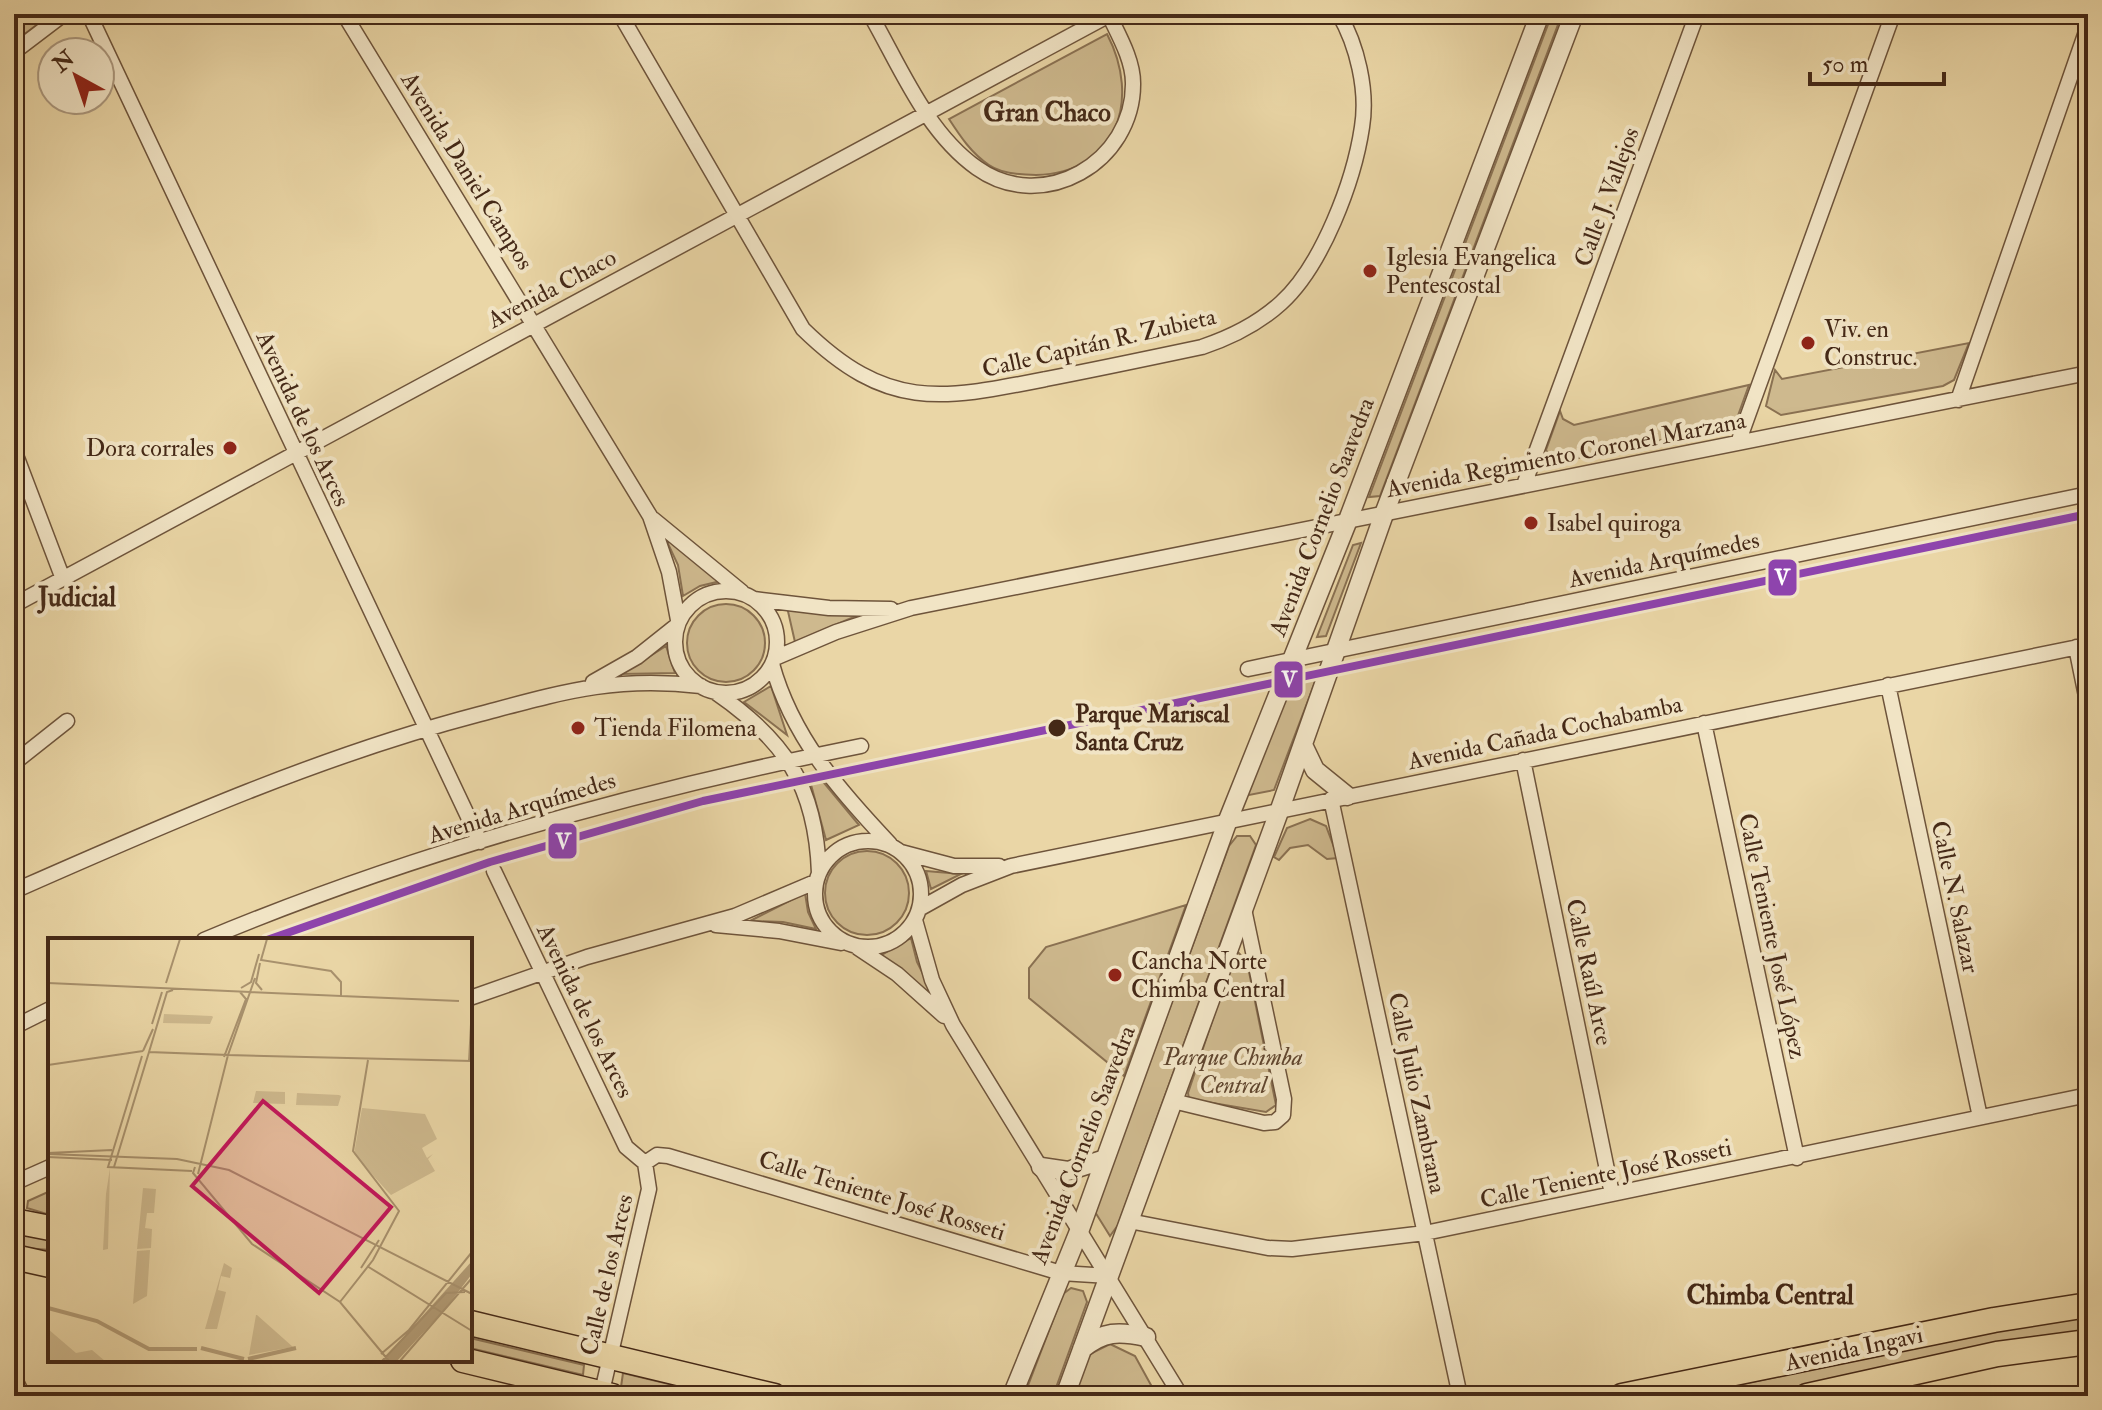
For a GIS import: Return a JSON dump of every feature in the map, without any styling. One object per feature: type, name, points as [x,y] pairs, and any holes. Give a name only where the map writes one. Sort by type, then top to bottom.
[{"type":"highway","points":[[14,1221],[48,1228]]},
{"type":"highway","points":[[14,1257],[48,1265]]},
{"type":"highway","name":"Avenida Ingavi","points":[[1622,1396],[1979,1323],[2088,1305]]},
{"type":"highway","points":[[472,1323],[774,1396]]},
{"type":"highway","name":"Avenida Ingavi","points":[[1807,1396],[1997,1354],[2088,1342]]},
{"type":"highway","points":[[471,1362],[605,1395]]},
{"type":"street","points":[[14,52],[64,14]]},
{"type":"street","name":"Avenida de los Arces","points":[[89,14],[480,842]]},
{"type":"street","name":"Avenida Daniel Campos","points":[[344,14],[650,516],[669,572],[677,623]]},
{"type":"street","name":"Calle Capitán R. Zubieta","points":[[620,14],[739,214],[788,308],[803,329],[829,353],[861,375],[898,389],[963,396],[1202,347],[1232,337],[1283,301],[1312,265],[1324,240],[1349,179],[1362,126],[1357,62],[1349,31],[1339,14]]},
{"type":"street","points":[[870,14],[927,113],[954,147],[992,176],[1031,185],[1052,184],[1080,174],[1105,156],[1121,136],[1131,108],[1133,81],[1110,14]]},
{"type":"street","name":"Avenida Chaco","points":[[14,605],[294,451],[1110,14]]},
{"type":"street","name":"Avenida Cornelio Saavedra","points":[[1012,1396],[1080,1229],[1228,820],[1348,520],[1540,14]]},
{"type":"street","points":[[1065,1396],[1244,909],[1384,514],[1574,14]]},
{"type":"street","name":"Calle J. Vallejos","points":[[1524,485],[1697,14]]},
{"type":"street","points":[[1738,443],[1893,14]]},
{"type":"street","points":[[1958,400],[2088,26]]},
{"type":"street","name":"Avenida Regimiento Coronel Marzana","points":[[773,661],[836,632],[911,608],[2088,373]]},
{"type":"street","points":[[14,450],[63,579]]},
{"type":"street","name":"Avenida Arquímedes","points":[[1248,669],[2088,494]]},
{"type":"street","name":"Avenida Daniel Campos","points":[[650,516],[751,598]]},
{"type":"street","points":[[585,686],[637,657],[677,623],[697,601],[715,593],[751,598],[774,623],[777,641],[773,661],[789,716],[814,755],[896,849],[918,880],[917,914],[932,980],[953,1025],[1181,1396]]},
{"type":"street","name":"Avenida Regimiento Coronel Marzana","points":[[751,598],[829,608],[911,608]]},
{"type":"street","points":[[677,623],[678,657],[690,677],[762,728],[790,762],[803,786],[812,815],[816,901],[824,924],[917,990],[953,1025]]},
{"type":"street","points":[[2082,646],[2088,706]]},
{"type":"street","name":"Avenida Cañada Cochabamba","points":[[917,914],[962,885],[1011,866],[2082,646]]},
{"type":"street","points":[[14,891],[193,812],[426,728],[585,686],[646,682],[708,689],[749,687],[773,661]]},
{"type":"street","name":"Calle N. Salazar","points":[[1888,685],[1980,1117]]},
{"type":"street","points":[[14,763],[67,721]]},
{"type":"street","name":"Calle Teniente José López","points":[[1704,723],[1797,1158]]},
{"type":"street","points":[[1303,745],[1315,770],[1339,797]]},
{"type":"street","name":"Avenida Arquímedes","points":[[209,938],[373,876],[584,810],[861,746]]},
{"type":"street","name":"Calle Raúl Arce","points":[[1523,760],[1612,1194]]},
{"type":"street","name":"Calle Julio Zambrana","points":[[1339,797],[1460,1396]]},
{"type":"street","points":[[472,997],[541,971],[763,906],[817,877],[829,857],[850,843],[875,841],[896,849]]},
{"type":"street","name":"Avenida Cañada Cochabamba","points":[[896,849],[954,866],[1011,866]]},
{"type":"street","name":"Avenida de los Arces","points":[[494,871],[626,1147],[645,1163]]},
{"type":"street","points":[[1173,1101],[1264,1123],[1275,1122],[1283,1115],[1284,1099],[1244,909]]},
{"type":"street","points":[[707,924],[779,931],[853,947],[891,943],[917,914]]},
{"type":"street","points":[[14,1027],[48,1010]]},
{"type":"street","name":"Calle Teniente José Rosseti","points":[[1129,1221],[1268,1248],[1321,1248],[1425,1233],[2088,1095]]},
{"type":"street","name":"Calle Teniente José Rosseti","points":[[645,1163],[657,1155],[668,1156],[1061,1273],[1109,1276]]},
{"type":"street","points":[[1041,1167],[1068,1171],[1105,1159]]},
{"type":"street","name":"Calle de los Arces","points":[[605,1395],[649,1189],[645,1163]]},
{"type":"street","points":[[14,1183],[48,1168]]},
{"type":"street","points":[[1082,1349],[1104,1334],[1123,1331],[1146,1337]]},
{"type":"street","points":[[14,1382],[21,1396]]},
{"type":"green space","points":[[14,14],[51,14],[14,42]]},
{"type":"green space","points":[[1552,14],[1562,14],[1380,496],[1369,497]]},
{"type":"green space","points":[[1107,34],[1122,83],[1121,107],[1115,128],[1103,147],[1086,161],[1064,171],[1036,175],[1000,170],[977,156],[949,119]]},
{"type":"green space","points":[[1969,343],[1954,380],[1943,386],[1781,415],[1766,406],[1775,370],[1782,379]]},
{"type":"green space","points":[[1749,385],[1736,421],[1731,425],[1565,461],[1550,457],[1546,450],[1560,411],[1563,419],[1574,425]]},
{"type":"green space","points":[[662,531],[725,580],[700,586],[683,596],[678,565]]},
{"type":"green space","points":[[1361,543],[1326,636],[1317,637],[1353,545]]},
{"type":"green space","points":[[726,604],[741,607],[754,615],[762,628],[765,643],[762,658],[754,671],[741,679],[726,682],[711,679],[698,671],[690,658],[687,643],[690,628],[698,615],[711,607]]},
{"type":"green space","points":[[787,607],[861,614],[795,642]]},
{"type":"green space","points":[[666,646],[675,673],[622,674]]},
{"type":"green space","points":[[1317,677],[1274,790],[1244,796],[1285,684]]},
{"type":"green space","points":[[771,686],[787,735],[744,702]]},
{"type":"green space","points":[[820,778],[859,825],[826,840],[810,781]]},
{"type":"green space","points":[[1310,819],[1326,826],[1338,858],[1327,859],[1308,845],[1290,848],[1279,860],[1274,857],[1287,828]]},
{"type":"green space","points":[[1237,836],[1250,836],[1256,845],[1118,1225],[1110,1236],[1095,1212],[1229,846]]},
{"type":"green space","points":[[867,851],[883,854],[897,863],[906,877],[909,893],[906,909],[897,923],[883,932],[867,935],[851,932],[837,923],[828,909],[825,893],[828,877],[837,863],[851,854]]},
{"type":"green space","points":[[926,871],[961,874],[931,889]]},
{"type":"green space","points":[[805,893],[808,912],[816,929],[783,922],[750,921]]},
{"type":"green space","name":"Parque Chimba Central","points":[[1186,905],[1124,1076],[1029,998],[1029,968],[1046,947]]},
{"type":"green space","points":[[911,938],[917,962],[936,1000],[880,956]]},
{"type":"green space","name":"Parque Chimba Central","points":[[1236,950],[1247,962],[1276,1105],[1266,1112],[1189,1099],[1188,1093]]},
{"type":"green space","points":[[48,1192],[48,1214],[27,1208],[28,1201]]},
{"type":"green space","points":[[14,1230],[48,1239],[48,1250],[14,1247]]},
{"type":"green space","points":[[1071,1288],[1083,1291],[1087,1302],[1053,1396],[1024,1396],[1063,1294]]},
{"type":"green space","points":[[2088,1317],[2088,1332],[2010,1343],[1754,1396],[1684,1396],[2008,1329]]},
{"type":"green space","points":[[472,1338],[584,1365],[583,1375],[472,1348]]},
{"type":"green space","points":[[1110,1344],[1135,1356],[1157,1396],[1074,1396],[1090,1354]]},
{"type":"green space","points":[[623,1373],[719,1396],[662,1396],[621,1387]]},
{"type":"transit line","name":"V","points":[[273,938],[490,862],[703,801],[2088,514]]},
{"type":"place","name":"Iglesia Evangelica Pentescostal","points":[[1370,271]]},
{"type":"place","name":"Viv. en Construc.","points":[[1808,343]]},
{"type":"place","name":"Dora corrales","points":[[230,448]]},
{"type":"place","name":"Isabel quiroga","points":[[1531,523]]},
{"type":"place","name":"Tienda Filomena","points":[[578,728]]},
{"type":"place","name":"Parque Mariscal Santa Cruz","points":[[1057,728]]},
{"type":"place","name":"Cancha Norte Chimba Central","points":[[1115,975]]},
{"type":"district","name":"Gran Chaco","points":[[1047,113]]},
{"type":"district","name":"Judicial","points":[[77,598]]},
{"type":"district","name":"Chimba Central","points":[[1770,1296]]}]
